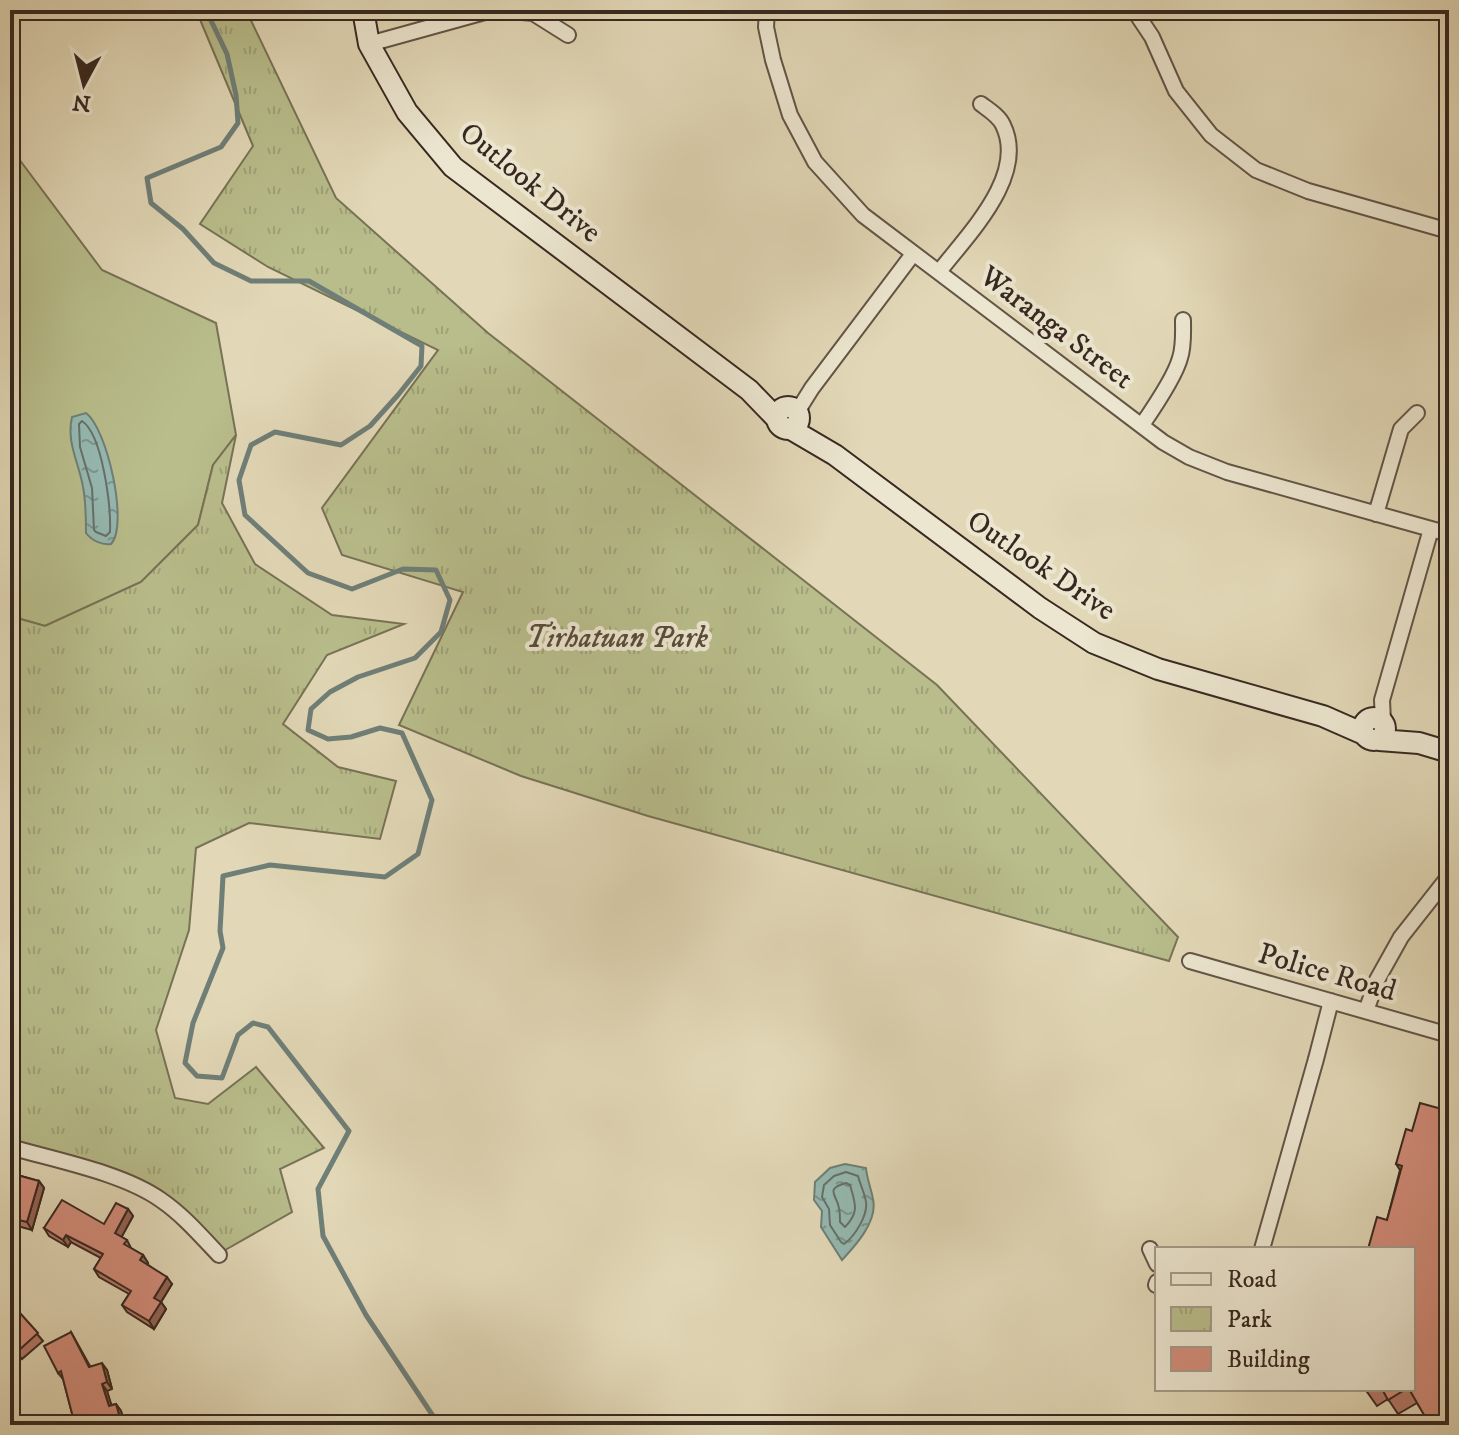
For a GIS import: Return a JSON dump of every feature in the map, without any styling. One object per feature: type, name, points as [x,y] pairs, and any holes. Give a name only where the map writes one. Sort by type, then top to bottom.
[{"type":"street","name":"Outlook Drive","points":[[363,10],[369,44],[407,112],[453,167],[749,390],[790,415],[835,455],[1040,608],[1094,643],[1158,669],[1323,716],[1374,726],[1449,752]]},
{"type":"street","points":[[369,44],[492,10]]},
{"type":"street","points":[[499,10],[533,13],[568,35]]},
{"type":"street","name":"Waranga Street","points":[[767,10],[766,27],[773,60],[790,115],[815,162],[863,215],[913,254],[1163,442],[1189,457],[1449,534]]},
{"type":"street","points":[[1134,10],[1152,37],[1176,91],[1211,135],[1256,170],[1308,191],[1449,231]]},
{"type":"street","points":[[939,272],[989,209],[1008,162],[1008,143],[1002,123],[981,104]]},
{"type":"street","points":[[790,415],[913,254]]},
{"type":"street","points":[[1142,425],[1180,360],[1183,320]]},
{"type":"street","points":[[1376,514],[1401,429],[1417,413]]},
{"type":"street","points":[[1374,726],[1431,529]]},
{"type":"street","points":[[1366,1011],[1377,980],[1401,937],[1449,876]]},
{"type":"street","name":"Police Road","points":[[1190,961],[1449,1035]]},
{"type":"street","points":[[1263,1247],[1331,1001]]},
{"type":"street","points":[[10,1147],[119,1179],[147,1191],[173,1209],[219,1255]]},
{"type":"street","points":[[1150,1249],[1155,1260]]},
{"type":"green space","name":"Tirhatuan Park","points":[[196,10],[246,10],[336,198],[488,333],[937,685],[1178,937],[1169,961],[648,816],[521,776],[399,725],[463,592],[342,555],[322,508],[438,350],[268,267],[200,224],[253,146]]},
{"type":"green space","points":[[10,147],[102,270],[216,323],[236,435],[213,465],[198,525],[141,582],[45,626],[10,616]]},
{"type":"green space","points":[[236,435],[222,503],[255,564],[332,615],[404,624],[327,655],[283,724],[338,767],[396,781],[380,839],[249,823],[196,848],[189,930],[156,1030],[175,1098],[208,1104],[256,1067],[324,1148],[280,1169],[292,1212],[219,1255],[160,1199],[10,1147],[10,616],[45,626],[141,582],[198,525],[213,465]]},
{"type":"water","points":[[86,413],[101,437],[113,477],[118,518],[111,544],[97,542],[86,533],[84,493],[72,444],[71,426],[72,417]]},
{"type":"water","points":[[845,1164],[866,1168],[874,1207],[865,1232],[842,1260],[821,1227],[822,1211],[814,1200],[815,1182],[830,1168]]},
{"type":"building","points":[[1420,1103],[1449,1111],[1449,1420],[1427,1420],[1410,1391],[1415,1391],[1415,1247],[1369,1247],[1377,1217],[1387,1220],[1402,1166],[1396,1164],[1406,1129],[1412,1131]]},
{"type":"building","points":[[10,1173],[39,1181],[27,1222],[10,1218]]},
{"type":"building","points":[[62,1200],[104,1224],[116,1203],[128,1209],[115,1233],[127,1240],[124,1244],[143,1255],[140,1260],[167,1277],[154,1298],[161,1302],[149,1321],[122,1305],[131,1291],[94,1269],[103,1254],[66,1235],[63,1240],[44,1228]]},
{"type":"building","points":[[10,1302],[38,1333],[17,1352],[10,1344]]},
{"type":"building","points":[[71,1332],[89,1367],[102,1363],[107,1382],[102,1384],[109,1406],[116,1404],[120,1418],[115,1419],[117,1425],[75,1425],[61,1371],[58,1373],[44,1346]]},
{"type":"building","points":[[1383,1391],[1403,1391],[1388,1400]]},
{"type":"waterway","points":[[206,10],[227,54],[236,95],[238,123],[221,147],[147,178],[151,203],[183,229],[214,263],[251,281],[309,281],[422,346],[421,366],[398,395],[370,426],[341,445],[275,432],[251,445],[239,480],[245,515],[308,573],[352,589],[403,569],[436,570],[450,600],[441,632],[415,658],[358,677],[330,692],[311,709],[308,730],[328,739],[351,737],[380,728],[402,733],[432,800],[418,854],[385,877],[270,865],[223,876],[220,931],[223,948],[193,1023],[185,1063],[197,1076],[222,1078],[238,1035],[253,1023],[268,1027],[349,1131],[318,1189],[323,1236],[366,1315],[439,1425]]}]
